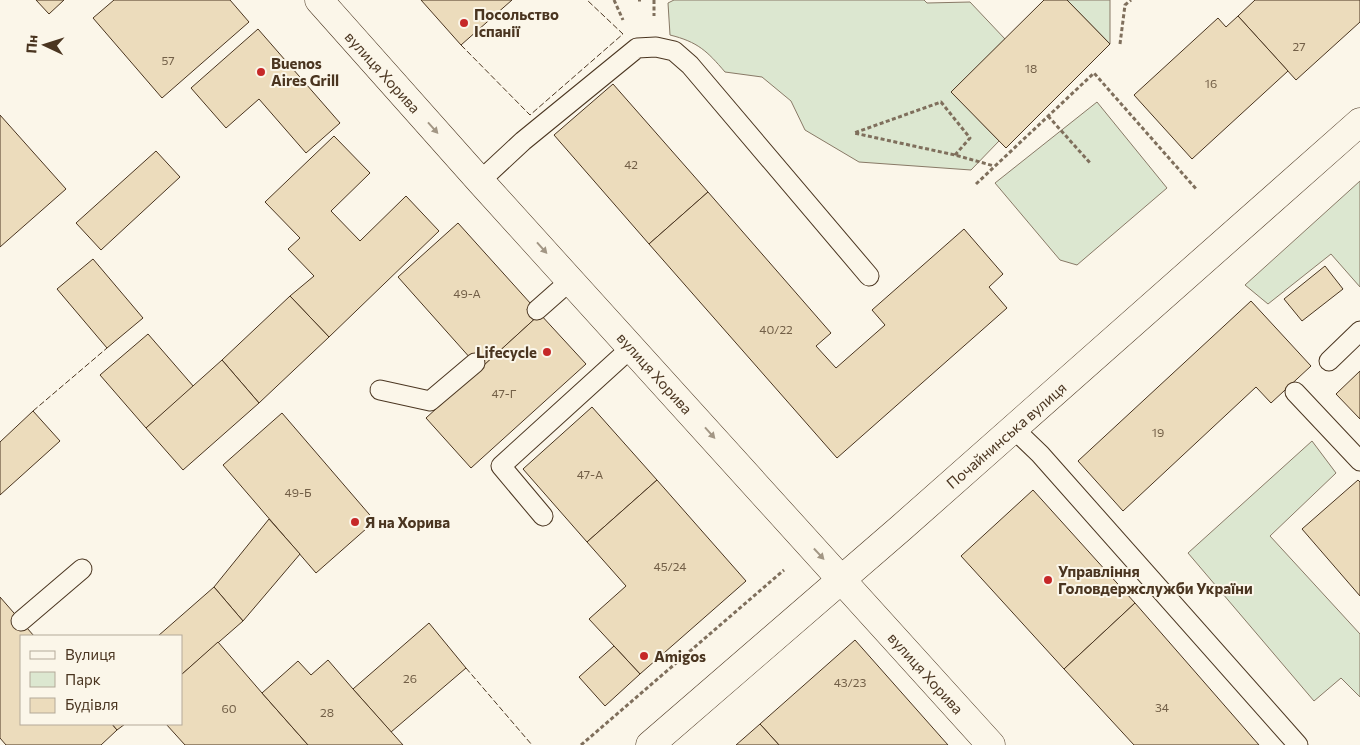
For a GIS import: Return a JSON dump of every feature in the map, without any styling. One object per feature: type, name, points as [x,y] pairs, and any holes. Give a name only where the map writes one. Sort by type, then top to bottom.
[{"type":"street","name":"вулиця Хорива","points":[[319,0],[480,181],[842,578],[991,745]]},
{"type":"street","name":"Почайнинська вулиця","points":[[650,745],[1360,122]]},
{"type":"lane","points":[[480,181],[523,141],[637,48],[656,47],[674,51],[690,65],[868,276]]},
{"type":"lane","points":[[537,310],[571,280]]},
{"type":"lane","points":[[1329,362],[1360,331]]},
{"type":"lane","points":[[543,516],[501,466],[632,347]]},
{"type":"lane","points":[[380,390],[430,401],[475,363]]},
{"type":"lane","points":[[1295,392],[1360,461]]},
{"type":"lane","points":[[1013,428],[1040,454],[1298,745]]},
{"type":"lane","points":[[21,621],[82,569]]},
{"type":"path","points":[[1120,44],[1126,5],[1131,0]]},
{"type":"path","points":[[976,184],[1094,73],[1197,190]]},
{"type":"path","points":[[955,155],[970,138],[941,102],[854,132],[994,166]]},
{"type":"path","points":[[1048,116],[1092,164]]},
{"type":"path","points":[[582,745],[789,566]]},
{"type":"green space","points":[[674,0],[924,0],[927,3],[970,2],[1005,39],[952,92],[999,141],[971,170],[859,162],[805,130],[791,101],[762,77],[725,72],[701,48],[670,35],[668,3]]},
{"type":"green space","points":[[1067,0],[1110,0],[1110,44]]},
{"type":"green space","points":[[1097,102],[1167,188],[1077,265],[1060,260],[995,183]]},
{"type":"green space","points":[[1360,181],[1360,287],[1331,254],[1268,304],[1245,285]]},
{"type":"green space","points":[[1312,441],[1336,473],[1270,536],[1360,634],[1360,697],[1341,678],[1314,701],[1188,553]]},
{"type":"building","points":[[36,0],[64,0],[49,14]]},
{"type":"building","points":[[114,0],[230,0],[249,22],[162,98],[93,18]]},
{"type":"building","name":"Посольство Іспанії","points":[[421,0],[512,0],[461,45]]},
{"type":"building","points":[[1044,0],[1067,0],[1110,44],[1006,148],[951,92]]},
{"type":"building","points":[[1255,0],[1360,0],[1360,22],[1296,80],[1238,16]]},
{"type":"building","points":[[1238,16],[1288,71],[1192,159],[1134,95],[1218,18],[1226,27]]},
{"type":"building","points":[[258,29],[340,123],[306,153],[259,99],[226,128],[191,88]]},
{"type":"building","points":[[613,84],[708,192],[649,244],[554,135]]},
{"type":"building","points":[[0,115],[66,189],[0,247]]},
{"type":"building","points":[[334,136],[370,173],[331,211],[360,241],[406,196],[439,231],[329,337],[290,296],[314,276],[288,249],[300,238],[265,202]]},
{"type":"building","points":[[156,151],[180,177],[101,250],[76,223]]},
{"type":"building","points":[[708,192],[831,333],[816,346],[836,368],[885,325],[872,310],[964,229],[1003,274],[989,287],[1007,308],[837,458],[649,244]]},
{"type":"building","points":[[458,223],[540,314],[480,369],[398,277]]},
{"type":"building","points":[[93,259],[143,318],[107,348],[57,289]]},
{"type":"building","points":[[1325,266],[1343,289],[1302,321],[1284,299]]},
{"type":"building","points":[[290,296],[329,337],[259,403],[222,360]]},
{"type":"building","points":[[1251,301],[1311,366],[1271,403],[1256,387],[1123,511],[1078,461]]},
{"type":"building","points":[[540,314],[586,364],[471,468],[426,418]]},
{"type":"building","points":[[148,334],[194,387],[146,428],[100,375]]},
{"type":"building","points":[[222,360],[259,403],[183,470],[146,428]]},
{"type":"building","points":[[1360,371],[1360,419],[1336,394]]},
{"type":"building","points":[[592,407],[657,480],[587,542],[523,469]]},
{"type":"building","points":[[33,411],[60,441],[0,495],[0,442]]},
{"type":"building","points":[[282,413],[375,521],[316,573],[223,465]]},
{"type":"building","points":[[657,480],[746,581],[640,674],[589,619],[626,586],[587,542]]},
{"type":"building","points":[[1358,480],[1360,482],[1360,596],[1302,529]]},
{"type":"building","name":"Управління Головдержслужби України","points":[[1033,490],[1135,603],[1064,669],[961,556]]},
{"type":"building","points":[[269,519],[300,554],[243,621],[214,587]]},
{"type":"building","points":[[214,587],[243,621],[182,674],[182,635],[159,635]]},
{"type":"building","points":[[0,597],[33,635],[20,635],[20,725],[113,725],[117,730],[101,745],[6,745],[0,738]]},
{"type":"building","points":[[1135,603],[1259,745],[1134,745],[1064,669]]},
{"type":"building","points":[[429,623],[466,668],[391,732],[353,689]]},
{"type":"building","points":[[855,640],[948,745],[779,745],[760,724]]},
{"type":"building","points":[[218,642],[308,745],[185,745],[167,725],[182,725],[182,674]]},
{"type":"building","points":[[614,646],[640,674],[605,706],[579,677]]},
{"type":"building","points":[[328,660],[403,745],[308,745],[262,693],[298,661],[311,675]]},
{"type":"building","points":[[760,724],[779,745],[736,745]]},
{"type":"building","points":[[113,725],[124,725],[117,730]]},
{"type":"fence","points":[[461,45],[530,115],[623,34],[587,0]]},
{"type":"fence","points":[[33,411],[107,348]]},
{"type":"fence","points":[[466,668],[532,745]]},
{"type":"place","name":"Посольство Іспанії","points":[[464,23]]},
{"type":"place","name":"Buenos Aires Grill","points":[[261,72]]},
{"type":"place","name":"Lifecycle","points":[[547,352]]},
{"type":"place","name":"Я на Хорива","points":[[355,522]]},
{"type":"place","name":"Управління Головдержслужби України","points":[[1048,580]]},
{"type":"place","name":"Amigos","points":[[644,656]]}]
